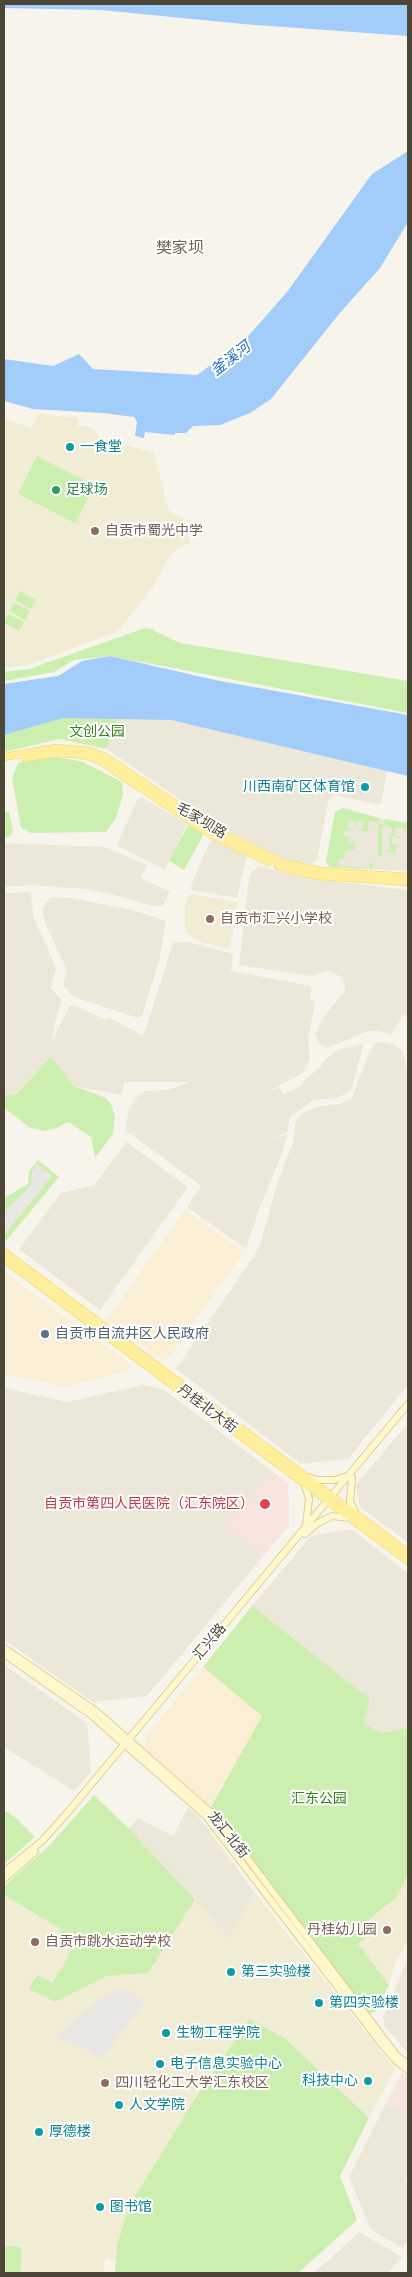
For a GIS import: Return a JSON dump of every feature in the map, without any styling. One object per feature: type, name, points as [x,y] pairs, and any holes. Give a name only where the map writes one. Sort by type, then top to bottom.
[{"type":"main road","name":"毛家坝路","points":[[4,757],[56,748],[89,751],[105,757],[213,829],[283,863],[320,871],[408,877]]},
{"type":"main road","name":"毛家坝路","points":[[4,761],[57,753],[88,756],[102,762],[210,834],[253,856],[301,874],[408,882]]},
{"type":"main road","name":"丹桂北大街","points":[[4,1252],[331,1499],[408,1553]]},
{"type":"main road","name":"丹桂北大街","points":[[4,1259],[305,1479]]},
{"type":"main road","points":[[303,1533],[332,1516],[354,1516],[350,1501],[350,1477],[408,1404]]},
{"type":"main road","points":[[4,1879],[46,1842],[331,1499],[408,1411]]},
{"type":"main road","points":[[303,1533],[307,1522],[309,1499],[305,1479],[335,1480],[350,1477]]},
{"type":"main road","name":"丹桂北大街","points":[[354,1516],[408,1561]]},
{"type":"main road","name":"龙汇北街","points":[[4,1648],[88,1705],[211,1822],[380,2042],[395,2060],[408,2070]]},
{"type":"main road","name":"龙汇北街","points":[[4,1654],[75,1703],[128,1743],[217,1818],[398,2056],[408,2064]]},
{"type":"main road","points":[[4,1872],[43,1840],[128,1743]]},
{"type":"shaded area","name":"自贡市蜀光中学","points":[[38,414],[78,418],[78,426],[88,426],[95,431],[101,438],[100,442],[115,447],[117,442],[154,453],[169,511],[184,519],[190,543],[177,549],[168,558],[153,587],[118,631],[26,666],[4,667],[4,419],[32,428]]},
{"type":"shaded area","points":[[118,717],[171,720],[387,770],[381,805],[334,795],[328,802],[317,860],[312,864],[295,862],[270,853],[217,825],[107,749]]},
{"type":"shaded area","points":[[141,797],[187,824],[165,870],[117,845],[137,800]]},
{"type":"shaded area","points":[[343,808],[378,818],[408,823],[408,871],[330,867],[326,862],[335,812]]},
{"type":"shaded area","points":[[214,839],[247,856],[237,898],[192,890],[191,886],[202,859],[211,840]]},
{"type":"shaded area","points":[[4,843],[105,847],[147,865],[141,878],[170,892],[163,905],[152,906],[86,889],[31,885],[4,887]]},
{"type":"shaded area","points":[[259,866],[304,878],[408,890],[408,1016],[404,1013],[391,1035],[380,1031],[368,1031],[327,1048],[319,1044],[316,1033],[323,1018],[344,992],[345,986],[341,977],[329,971],[310,976],[239,965],[248,886],[251,873]]},
{"type":"shaded area","points":[[31,892],[33,916],[56,968],[51,988],[62,1001],[55,1022],[52,1040],[70,1006],[76,1006],[106,1020],[108,1017],[142,1035],[146,1028],[173,943],[188,942],[233,954],[231,971],[312,986],[310,1000],[315,1001],[308,1041],[310,1059],[303,1073],[267,1092],[280,1088],[283,1095],[302,1085],[304,1080],[322,1066],[323,1062],[337,1050],[362,1044],[363,1047],[351,1090],[338,1098],[313,1100],[290,1117],[287,1132],[273,1139],[287,1134],[283,1151],[260,1207],[246,1249],[187,1207],[201,1186],[125,1130],[129,1108],[138,1096],[146,1091],[168,1090],[190,1082],[124,1082],[122,1095],[74,1086],[51,1057],[15,1094],[4,1096],[4,893]]},
{"type":"shaded area","name":"自贡市汇兴小学校","points":[[190,894],[238,902],[230,949],[201,942],[185,932],[185,905]]},
{"type":"shaded area","points":[[51,897],[71,898],[132,910],[166,921],[159,961],[142,1016],[138,1018],[74,997],[63,986],[67,970],[45,923],[42,908]]},
{"type":"shaded area","points":[[376,1043],[393,1044],[403,1051],[408,1075],[408,1385],[348,1459],[301,1464],[176,1369],[260,1247],[274,1193],[293,1142],[296,1121],[304,1112],[316,1107],[340,1104],[352,1098],[370,1050]]},
{"type":"shaded area","points":[[127,1142],[188,1187],[100,1310],[19,1249],[61,1193],[94,1185]]},
{"type":"shaded area","points":[[37,1164],[52,1176],[4,1235],[4,1212],[33,1182],[32,1171]]},
{"type":"shaded area","points":[[185,1210],[244,1252],[166,1362],[107,1319]]},
{"type":"shaded area","points":[[4,1272],[129,1363],[129,1371],[65,1387],[4,1374]]},
{"type":"shaded area","points":[[143,1385],[163,1389],[288,1483],[289,1525],[147,1696],[93,1702],[4,1640],[4,1388],[67,1402]]},
{"type":"shaded area","points":[[408,1423],[408,1542],[360,1507],[355,1486]]},
{"type":"shaded area","name":"自贡市第四人民医院（汇东院区）","points":[[270,1470],[288,1483],[289,1525],[263,1557],[225,1527]]},
{"type":"shaded area","points":[[351,1529],[408,1573],[408,1728],[380,1733],[364,1722],[252,1606],[311,1536]]},
{"type":"shaded area","points":[[4,1665],[87,1723],[91,1772],[74,1791],[4,1747]]},
{"type":"shaded area","points":[[203,1667],[262,1716],[211,1807],[146,1750],[145,1737]]},
{"type":"shaded area","points":[[188,1807],[199,1817],[255,1893],[229,1939],[129,1829],[138,1818],[173,1836]]},
{"type":"shaded area","name":"丹桂幼儿园","points":[[408,1875],[408,1940],[395,1964],[389,1985],[357,1944],[369,1935],[362,1925],[396,1898]]},
{"type":"shaded area","name":"四川轻化工大学汇东校区","points":[[255,1893],[395,2069],[369,2118],[286,2039],[196,2097],[129,2206],[117,2245],[116,2260],[105,2259],[104,2273],[4,2273],[4,1895],[62,1929],[74,1946],[53,1984],[55,2002],[107,1976],[148,1973],[195,1900],[229,1938]]},
{"type":"shaded area","points":[[408,1958],[408,2053],[385,2027],[383,2017]]},
{"type":"shaded area","points":[[124,1987],[144,2002],[102,2059],[90,2051],[56,2038],[97,2000]]},
{"type":"shaded area","points":[[402,2073],[408,2076],[408,2113],[386,2103]]},
{"type":"shaded area","points":[[386,2103],[408,2113],[408,2174],[405,2180],[408,2182],[408,2240],[402,2248],[371,2230],[349,2177]]},
{"type":"shaded area","points":[[359,2232],[402,2257],[388,2273],[314,2273]]},
{"type":"green space","name":"足球场","points":[[37,456],[95,486],[75,523],[18,494]]},
{"type":"green space","points":[[20,591],[36,600],[31,609],[15,600]]},
{"type":"green space","points":[[14,603],[30,611],[25,620],[9,611]]},
{"type":"green space","points":[[8,614],[24,622],[19,631],[4,623]]},
{"type":"green space","points":[[145,628],[180,643],[408,681],[408,713],[110,656],[74,660],[54,672],[4,681],[4,672],[29,669]]},
{"type":"green space","name":"文创公园","points":[[118,717],[107,749],[59,739],[4,752],[4,735],[63,718]]},
{"type":"green space","points":[[57,757],[83,762],[122,782],[123,794],[116,818],[106,832],[31,833],[21,828],[12,778],[18,763]]},
{"type":"green space","points":[[343,808],[379,818],[379,824],[384,824],[385,819],[408,823],[408,828],[405,828],[404,833],[403,828],[395,828],[395,836],[400,836],[400,838],[392,837],[392,844],[399,844],[396,846],[396,853],[384,851],[390,850],[389,837],[391,837],[392,828],[388,825],[382,827],[382,856],[378,856],[378,822],[369,821],[368,831],[359,831],[359,829],[363,829],[364,821],[357,821],[357,826],[355,826],[355,821],[348,820],[348,828],[352,829],[352,831],[345,829],[344,836],[352,836],[348,839],[348,843],[355,843],[355,850],[346,850],[345,858],[338,858],[338,866],[369,868],[369,864],[372,863],[373,869],[330,867],[326,862],[335,812]]},
{"type":"green space","points":[[4,812],[9,812],[12,826],[13,832],[9,837],[4,837]]},
{"type":"green space","points":[[188,825],[204,834],[184,870],[169,861]]},
{"type":"green space","points":[[51,1057],[74,1086],[106,1098],[111,1104],[115,1116],[113,1134],[95,1158],[91,1137],[68,1122],[44,1131],[29,1127],[4,1108],[4,1096],[16,1094]]},
{"type":"green space","points":[[38,1160],[59,1177],[6,1241],[4,1235],[51,1176],[32,1171],[33,1182],[4,1212],[4,1198],[28,1184],[29,1171]]},
{"type":"green space","name":"汇东公园","points":[[252,1606],[370,1699],[364,1722],[380,1733],[408,1728],[408,1875],[396,1898],[362,1925],[369,1935],[358,1944],[389,1985],[375,2012],[369,2013],[211,1807],[262,1716],[203,1667]]},
{"type":"green space","points":[[94,1795],[129,1829],[195,1900],[148,1973],[107,1976],[55,2002],[29,1989],[37,1975],[53,1983],[74,1946],[58,1937],[61,1929],[4,1895],[4,1886],[49,1846]]},
{"type":"green space","points":[[4,1810],[15,1817],[35,1837],[4,1864]]},
{"type":"green space","points":[[250,2019],[286,2039],[369,2118],[340,2176],[357,2220],[298,2273],[115,2273],[117,2245],[129,2206],[196,2097]]},
{"type":"green space","points":[[4,2246],[22,2247],[20,2273],[4,2273]]},
{"type":"water","points":[[4,4],[408,4],[408,36],[243,24],[101,10],[4,8]]},
{"type":"water","name":"釜溪河","points":[[408,151],[408,222],[380,268],[339,314],[271,399],[250,413],[220,425],[193,426],[186,433],[175,433],[175,435],[145,432],[144,438],[135,436],[137,422],[134,417],[103,413],[33,409],[4,401],[4,359],[53,366],[79,354],[93,369],[197,375],[243,342],[287,292],[372,174]]},
{"type":"water","points":[[110,656],[215,680],[408,715],[408,776],[171,720],[63,718],[4,735],[4,684],[58,676],[82,661]]},
{"type":"place","name":"一食堂","points":[[70,447]]},
{"type":"place","name":"足球场","points":[[56,490]]},
{"type":"place","name":"自贡市蜀光中学","points":[[95,531]]},
{"type":"place","name":"川西南矿区体育馆","points":[[365,787]]},
{"type":"place","name":"自贡市汇兴小学校","points":[[210,919]]},
{"type":"place","name":"自贡市自流井区人民政府","points":[[45,1334]]},
{"type":"place","name":"自贡市第四人民医院（汇东院区）","points":[[265,1504]]},
{"type":"place","name":"丹桂幼儿园","points":[[387,1930]]},
{"type":"place","name":"自贡市跳水运动学校","points":[[35,1942]]},
{"type":"place","name":"第三实验楼","points":[[231,1972]]},
{"type":"place","name":"第四实验楼","points":[[319,2003]]},
{"type":"place","name":"生物工程学院","points":[[166,2033]]},
{"type":"place","name":"电子信息实验中心","points":[[160,2064]]},
{"type":"place","name":"科技中心","points":[[368,2081]]},
{"type":"place","name":"四川轻化工大学汇东校区","points":[[105,2083]]},
{"type":"place","name":"人文学院","points":[[119,2105]]},
{"type":"place","name":"厚德楼","points":[[39,2132]]},
{"type":"place","name":"图书馆","points":[[100,2207]]},
{"type":"district","name":"樊家坝","points":[[180,249]]}]
